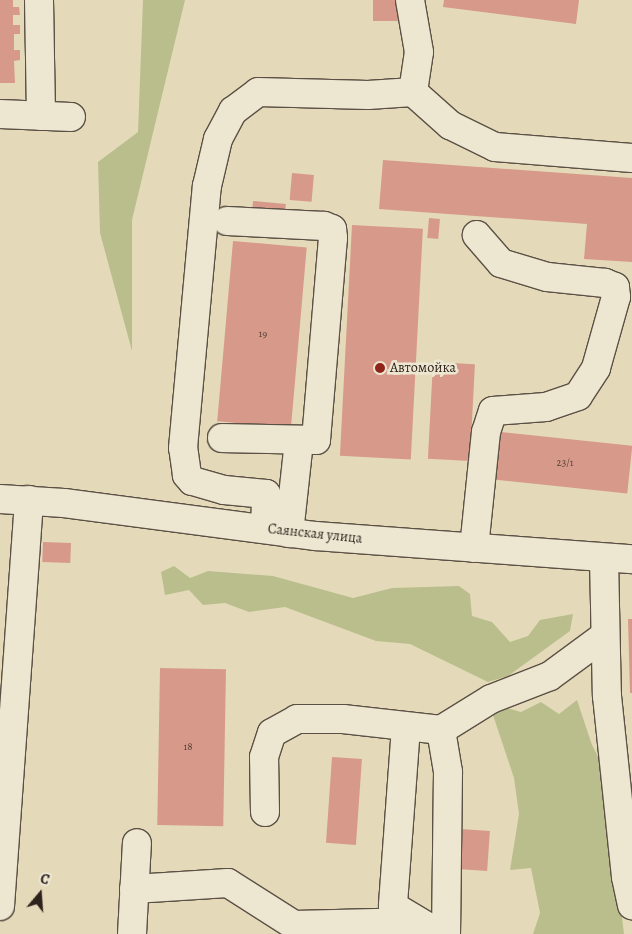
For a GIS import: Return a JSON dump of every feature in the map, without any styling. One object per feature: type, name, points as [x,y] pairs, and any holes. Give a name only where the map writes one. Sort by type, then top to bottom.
[{"type":"street","points":[[39,0],[42,116]]},
{"type":"street","points":[[410,0],[419,52],[413,92]]},
{"type":"street","points":[[277,531],[266,494],[224,490],[192,481],[187,475],[184,448],[207,186],[218,139],[232,110],[258,92],[368,95],[413,92],[450,125],[495,147],[632,158]]},
{"type":"street","points":[[0,114],[71,117]]},
{"type":"street","points":[[222,438],[316,440],[332,229],[324,226],[227,221]]},
{"type":"street","points":[[474,548],[486,432],[493,411],[546,408],[578,396],[596,368],[616,297],[615,287],[605,283],[547,277],[501,263],[478,235]]},
{"type":"street","points":[[277,531],[299,440]]},
{"type":"street","name":"Саянская улица","points":[[0,499],[29,500],[277,531],[604,558],[632,558]]},
{"type":"street","points":[[0,906],[29,500]]},
{"type":"street","points":[[604,558],[603,637],[626,877],[632,905]]},
{"type":"street","points":[[265,812],[264,757],[272,733],[297,719],[343,718],[441,730],[491,699],[550,676],[603,637]]},
{"type":"street","points":[[406,727],[393,906],[416,922],[440,934]]},
{"type":"street","points":[[441,730],[448,772],[446,934]]},
{"type":"street","points":[[132,934],[136,843]]},
{"type":"street","points":[[134,889],[228,883],[294,925],[416,922]]},
{"type":"green space","points":[[143,0],[185,0],[132,220],[132,351],[100,233],[98,162],[138,132]]},
{"type":"green space","points":[[174,566],[190,578],[208,571],[273,576],[353,598],[392,588],[459,586],[470,594],[472,616],[492,622],[510,642],[528,636],[540,620],[573,614],[570,631],[508,676],[488,682],[410,644],[376,641],[285,607],[249,612],[225,603],[203,605],[189,590],[165,595],[161,572]]},
{"type":"green space","points":[[577,700],[592,745],[604,768],[624,934],[533,934],[540,913],[531,868],[510,870],[519,814],[514,778],[493,715],[504,707],[521,712],[541,702],[559,714]]},
{"type":"building","points":[[0,0],[13,0],[13,7],[19,7],[20,15],[13,15],[13,25],[20,25],[20,34],[14,34],[14,50],[20,50],[20,60],[14,61],[15,83],[0,83]]},
{"type":"building","points":[[373,0],[399,0],[399,21],[373,21]]},
{"type":"building","points":[[444,0],[579,0],[576,24],[443,7]]},
{"type":"building","points":[[383,160],[632,178],[632,262],[584,259],[587,224],[379,209]]},
{"type":"building","points":[[292,173],[314,175],[312,202],[290,200]]},
{"type":"building","points":[[253,201],[286,204],[284,221],[252,218]]},
{"type":"building","points":[[429,218],[440,219],[438,239],[427,238]]},
{"type":"building","name":"Автомойка","points":[[352,225],[423,229],[411,459],[340,456]]},
{"type":"building","points":[[233,241],[307,247],[291,428],[217,421]]},
{"type":"building","name":"Автомойка","points":[[433,362],[475,364],[470,461],[428,459]]},
{"type":"building","points":[[501,432],[632,446],[627,494],[496,480]]},
{"type":"building","points":[[43,542],[71,543],[70,563],[42,562]]},
{"type":"building","points":[[628,619],[632,619],[632,693],[630,693]]},
{"type":"building","points":[[160,668],[226,669],[223,826],[157,825]]},
{"type":"building","points":[[332,757],[362,759],[356,845],[326,843]]},
{"type":"building","points":[[460,829],[490,831],[487,871],[457,869]]},
{"type":"place","name":"Автомойка","points":[[380,368]]}]
